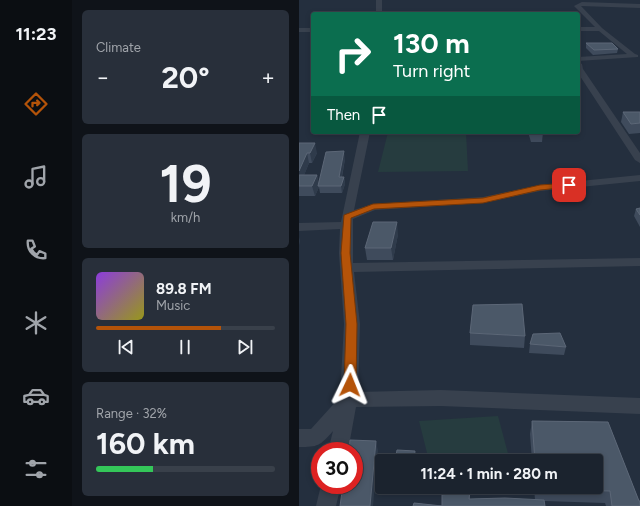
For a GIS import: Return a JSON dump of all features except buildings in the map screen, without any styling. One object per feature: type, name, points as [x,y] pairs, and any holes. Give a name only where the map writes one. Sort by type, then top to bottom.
[{"type":"street","points":[[379,0],[379,12]]},
{"type":"street","points":[[636,56],[600,28],[577,6],[640,6]]},
{"type":"street","points":[[580,29],[600,28]]},
{"type":"street","points":[[299,30],[311,30]]},
{"type":"street","points":[[580,59],[636,56]]},
{"type":"street","points":[[580,70],[616,117],[640,160]]},
{"type":"street","points":[[340,442],[349,400],[351,324],[345,253],[347,221],[365,134]]},
{"type":"street","points":[[299,227],[347,221],[373,206],[483,200],[540,188],[640,178]]},
{"type":"street","points":[[347,268],[640,262]]},
{"type":"street","points":[[299,438],[315,438],[349,400],[441,398],[640,406]]},
{"type":"street","points":[[326,506],[329,494]]},
{"type":"green space","points":[[388,134],[466,134],[468,171],[378,172]]},
{"type":"green space","points":[[498,416],[508,454],[427,454],[419,421]]},
{"type":"route","points":[[350,385],[351,324],[345,253],[347,217],[373,206],[483,200],[540,188],[569,185]]}]
